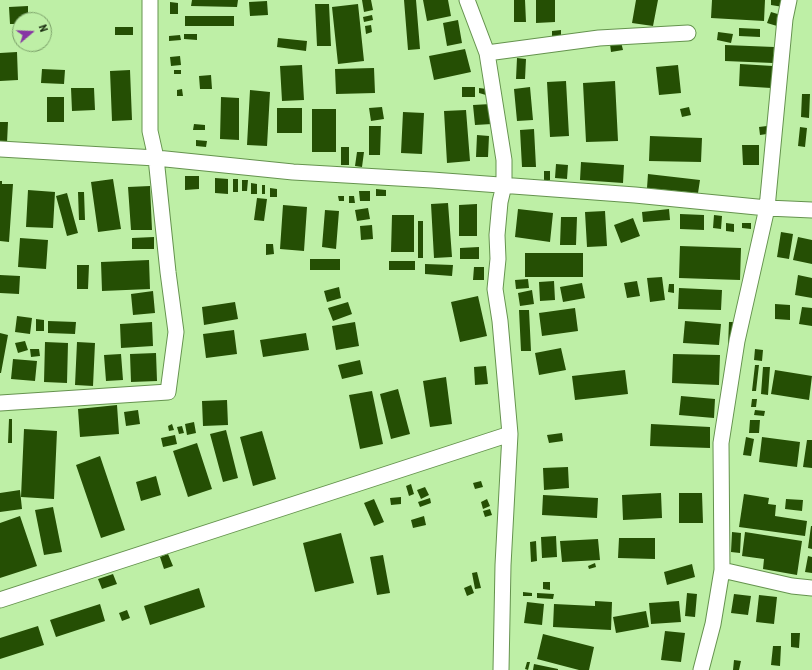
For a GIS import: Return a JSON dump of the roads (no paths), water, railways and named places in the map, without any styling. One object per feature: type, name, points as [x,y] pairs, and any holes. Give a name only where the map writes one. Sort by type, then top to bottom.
[{"type":"street","points":[[0,403],[168,392],[173,366],[176,332],[156,158],[150,132],[150,0]]},
{"type":"street","points":[[467,0],[487,53],[503,145],[504,185],[498,217],[498,259],[495,289],[500,321],[510,434],[503,565],[501,670]]},
{"type":"street","points":[[701,670],[713,624],[722,570],[721,443],[737,341],[767,208],[785,19],[789,0]]},
{"type":"street","points":[[487,53],[598,38],[688,33]]},
{"type":"street","points":[[0,149],[156,158],[292,172],[504,185],[635,195],[767,208],[812,210]]},
{"type":"street","points":[[0,600],[510,434]]},
{"type":"street","points":[[722,570],[792,586],[812,588]]}]
